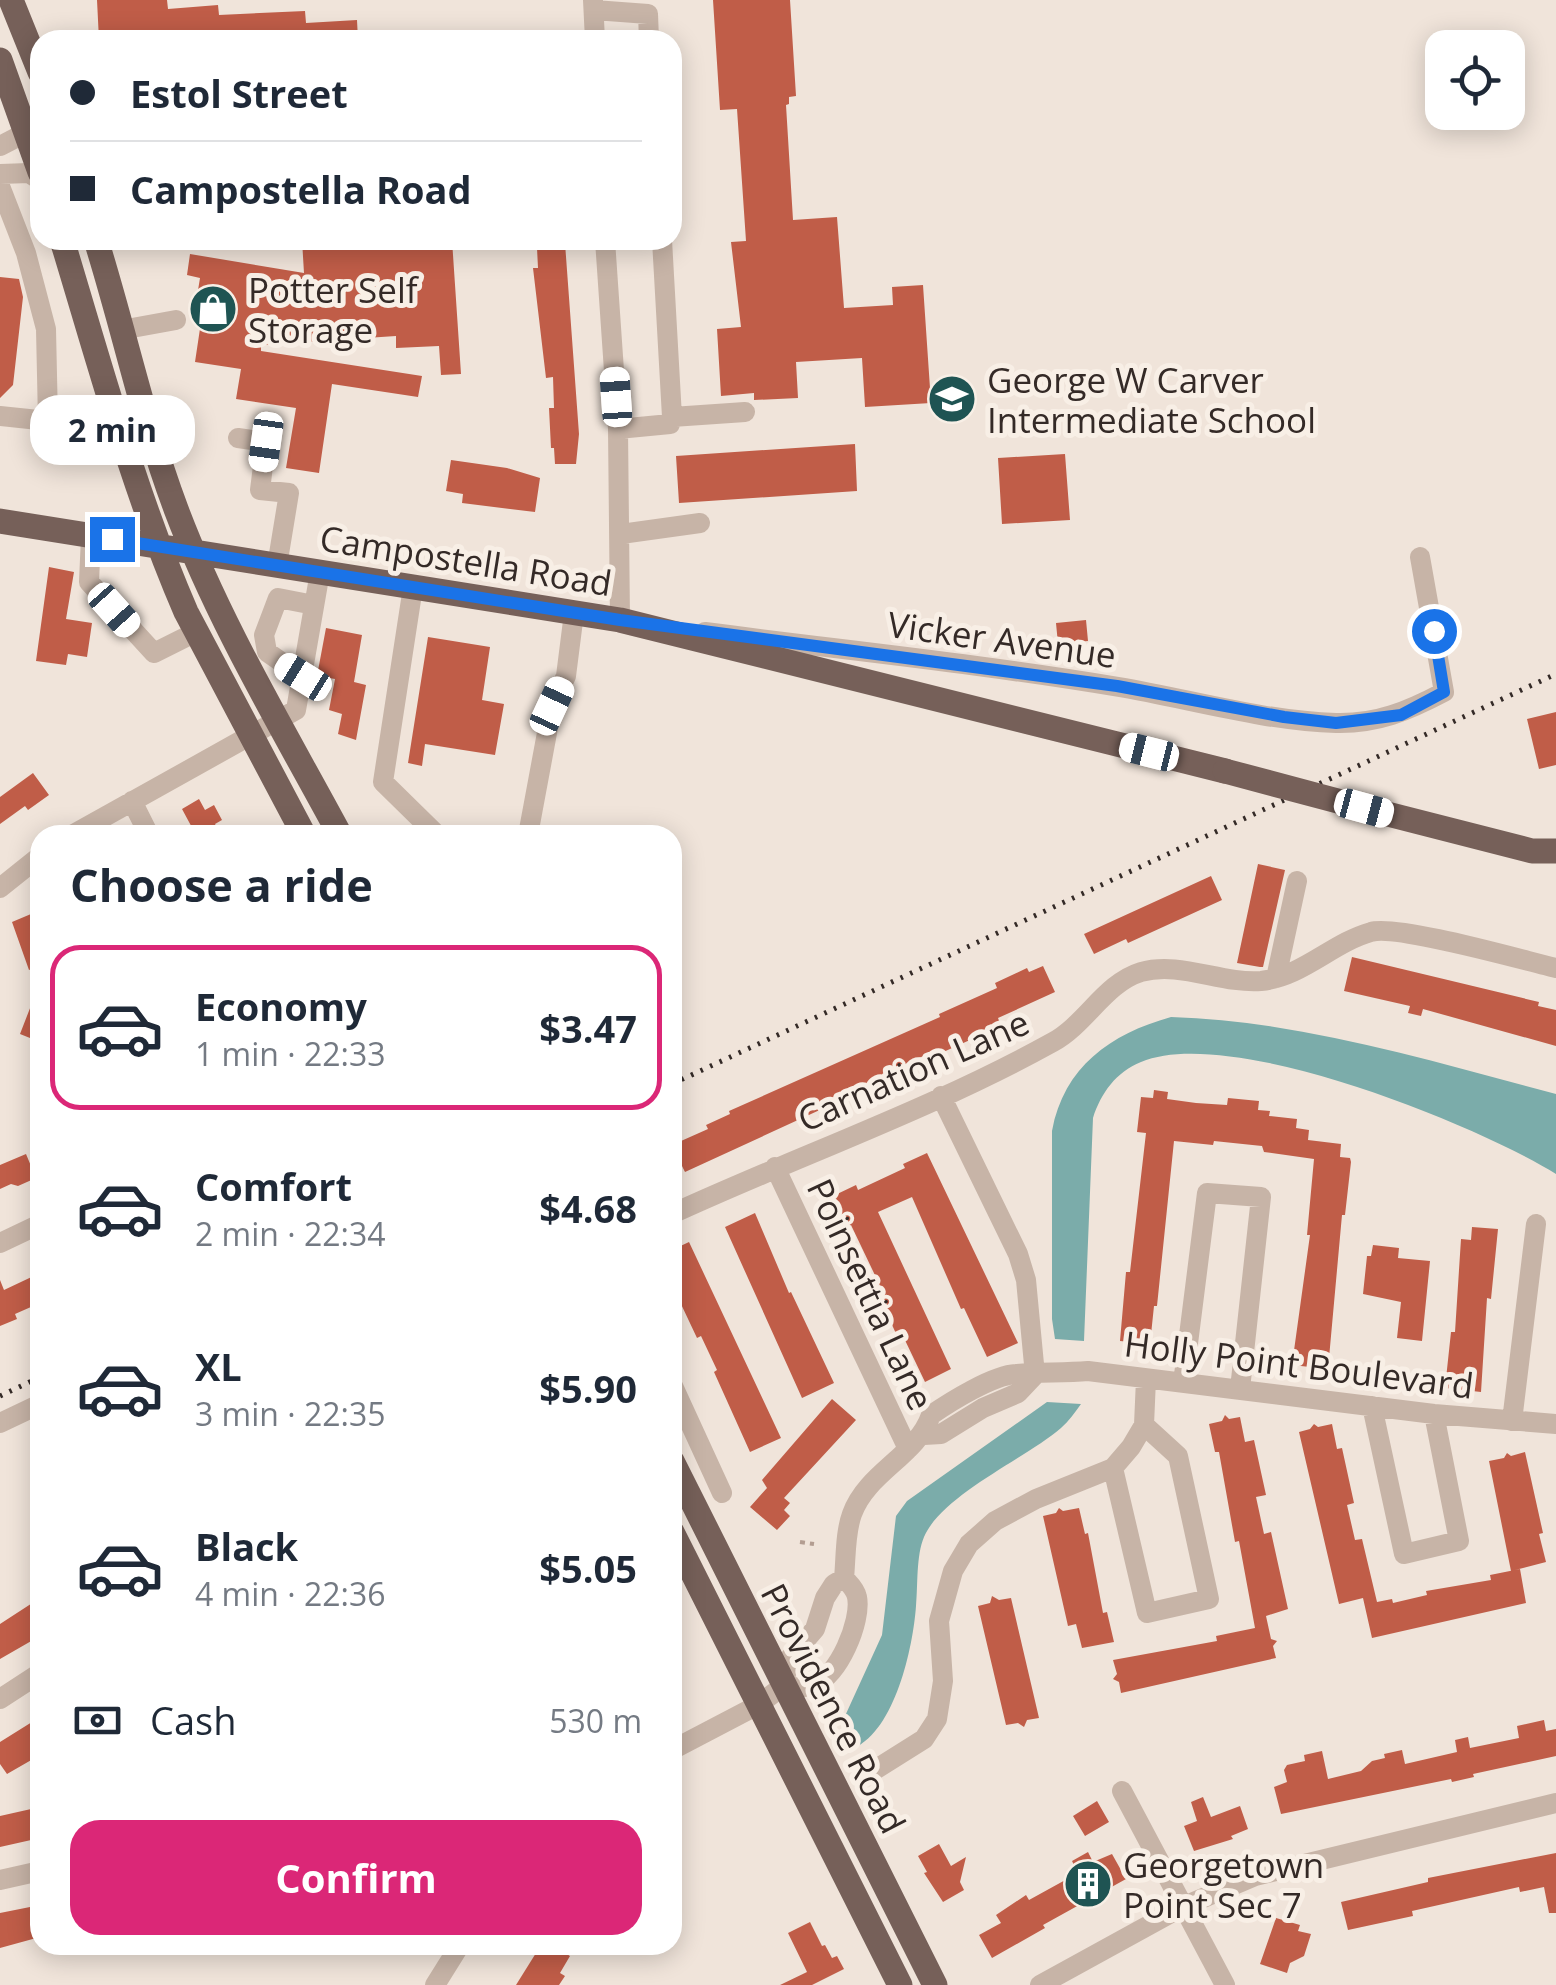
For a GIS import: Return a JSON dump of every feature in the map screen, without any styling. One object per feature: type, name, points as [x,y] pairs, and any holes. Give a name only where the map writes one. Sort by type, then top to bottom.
[{"type":"main road","points":[[10,0],[30,48]]},
{"type":"main road","points":[[0,60],[30,127]]},
{"type":"main road","points":[[65,250],[159,546],[196,632],[299,825]]},
{"type":"main road","points":[[97,250],[163,471],[193,552],[335,825]]},
{"type":"main road","name":"Campostella Road","points":[[0,521],[620,620],[1532,851],[1556,852]]},
{"type":"main road","name":"Providence Road","points":[[682,1481],[935,1985]]},
{"type":"main road","name":"Providence Road","points":[[682,1552],[900,1985]]},
{"type":"street","points":[[595,30],[594,5],[648,14],[649,30]]},
{"type":"street","points":[[0,146],[30,135]]},
{"type":"street","points":[[0,174],[30,173]]},
{"type":"street","points":[[0,186],[26,253],[46,329],[48,421],[0,416]]},
{"type":"street","points":[[605,250],[618,429],[620,620]]},
{"type":"street","points":[[618,429],[670,424],[672,417],[663,250]]},
{"type":"street","points":[[121,330],[176,320]]},
{"type":"street","points":[[672,417],[745,412]]},
{"type":"street","points":[[238,438],[266,442],[260,490],[288,493],[277,566]]},
{"type":"street","points":[[621,534],[700,523]]},
{"type":"street","points":[[91,536],[90,582],[154,652],[196,632]]},
{"type":"street","name":"Vicker Avenue","points":[[620,620],[1117,686],[1336,723],[1401,715],[1444,692],[1420,557]]},
{"type":"street","points":[[90,825],[296,710],[320,572]]},
{"type":"street","points":[[413,587],[383,782],[427,825]]},
{"type":"street","points":[[303,677],[267,652],[264,635],[278,598],[314,605]]},
{"type":"street","points":[[530,825],[552,706],[566,676],[574,613]]},
{"type":"street","points":[[132,801],[143,825]]},
{"type":"street","points":[[2,883],[30,863]]},
{"type":"street","points":[[1276,978],[1297,881]]},
{"type":"street","points":[[1276,978],[1376,930],[1402,932],[1556,968]]},
{"type":"street","name":"Carnation Lane","points":[[682,1209],[1056,1041],[1120,982],[1140,972],[1166,968],[1258,982],[1276,978]]},
{"type":"street","points":[[682,1745],[758,1705],[783,1686],[814,1686],[822,1682],[838,1662],[856,1619],[858,1600],[844,1578],[852,1514],[882,1471],[916,1442],[941,1434],[972,1414],[1018,1393],[1035,1375],[1026,1280],[1018,1254],[941,1096]]},
{"type":"street","name":"Poinsettia Lane","points":[[775,1167],[916,1442]]},
{"type":"street","points":[[1183,1383],[1206,1192],[1261,1196],[1240,1389]]},
{"type":"street","points":[[1512,1421],[1536,1224]]},
{"type":"street","points":[[0,1243],[30,1229]]},
{"type":"street","name":"Holly Point Boulevard","points":[[1035,1375],[1088,1371],[1434,1414],[1556,1424]]},
{"type":"street","points":[[862,1778],[924,1739],[937,1719],[944,1681],[939,1621],[953,1571],[968,1544],[1009,1514],[1113,1468],[1144,1425],[1146,1379]]},
{"type":"street","points":[[682,1406],[722,1492]]},
{"type":"street","points":[[1372,1406],[1404,1554],[1460,1541],[1434,1414]]},
{"type":"street","points":[[0,1423],[30,1409]]},
{"type":"street","points":[[1113,1468],[1147,1613],[1209,1599],[1178,1456],[1144,1425]]},
{"type":"street","points":[[783,1686],[790,1658],[815,1629],[834,1584],[844,1578]]},
{"type":"street","points":[[0,1699],[30,1680]]},
{"type":"street","points":[[1122,1791],[1225,1985]]},
{"type":"street","points":[[1040,1985],[1182,1907],[1255,1876],[1556,1803]]},
{"type":"street","points":[[0,1880],[30,1873]]},
{"type":"street","points":[[435,1985],[454,1955]]},
{"type":"path","points":[[800,1542],[814,1544]]},
{"type":"water","points":[[1171,1017],[1317,1034],[1556,1094],[1556,1174],[1471,1130],[1414,1107],[1290,1068],[1232,1057],[1181,1054],[1141,1062],[1111,1084],[1093,1118],[1084,1341],[1055,1339],[1052,1131],[1058,1108],[1079,1071],[1093,1056],[1128,1033]]},
{"type":"water","points":[[1047,1402],[1081,1404],[1046,1440],[948,1507],[924,1537],[906,1665],[881,1724],[854,1748],[845,1734],[845,1716],[882,1635],[896,1516],[907,1501]]},
{"type":"building","points":[[97,0],[167,0],[168,9],[218,5],[219,15],[305,11],[306,23],[357,20],[358,30],[98,30]]},
{"type":"building","points":[[713,0],[790,0],[796,96],[789,97],[786,105],[793,220],[837,217],[844,308],[893,305],[892,287],[923,285],[931,403],[865,407],[862,358],[796,362],[798,398],[754,400],[754,393],[721,396],[717,329],[741,327],[731,242],[746,241],[737,109],[720,110]]},
{"type":"building","points":[[303,250],[453,250],[461,374],[441,375],[439,346],[396,348],[396,336],[261,345],[261,351],[422,376],[418,397],[332,384],[319,473],[286,468],[296,408],[236,399],[241,369],[195,362],[201,322],[193,321],[200,278],[187,275],[190,254],[304,273]]},
{"type":"building","points":[[537,250],[566,250],[579,434],[576,464],[555,464],[551,448],[549,408],[554,408],[553,377],[546,378],[533,268],[538,268]]},
{"type":"building","points":[[0,277],[19,279],[23,297],[13,385],[0,398]]},
{"type":"building","points":[[855,444],[857,491],[679,503],[676,456]]},
{"type":"building","points":[[1065,454],[1070,520],[1002,524],[998,458]]},
{"type":"building","points":[[451,460],[507,468],[540,478],[535,512],[462,503],[463,494],[446,491]]},
{"type":"building","points":[[49,567],[74,572],[66,619],[92,623],[87,657],[68,654],[66,665],[36,661]]},
{"type":"building","points":[[1086,620],[1088,641],[1058,644],[1056,623]]},
{"type":"building","points":[[326,628],[362,635],[354,682],[366,685],[356,740],[338,734],[342,714],[329,710],[335,679],[317,676]]},
{"type":"building","points":[[428,637],[490,647],[482,700],[504,704],[495,755],[425,744],[422,766],[408,763]]},
{"type":"building","points":[[1556,712],[1556,765],[1539,769],[1527,719]]},
{"type":"building","points":[[33,773],[49,795],[0,824],[0,797]]},
{"type":"building","points":[[199,799],[205,810],[214,805],[222,820],[216,825],[191,825],[182,809]]},
{"type":"building","points":[[1258,864],[1285,870],[1263,967],[1237,963]]},
{"type":"building","points":[[1211,876],[1222,900],[1128,943],[1126,939],[1094,954],[1084,934]]},
{"type":"building","points":[[30,914],[30,970],[29,970],[12,922]]},
{"type":"building","points":[[1352,957],[1539,1002],[1538,1006],[1556,1010],[1556,1046],[1423,1009],[1421,1016],[1408,1013],[1410,1006],[1344,991]]},
{"type":"building","points":[[1043,966],[1055,992],[998,1018],[1001,1026],[930,1058],[928,1054],[894,1069],[896,1075],[685,1172],[682,1141],[708,1129],[706,1125],[730,1114],[729,1111],[940,1017],[939,1014],[997,988],[995,983],[1027,968],[1029,972]]},
{"type":"building","points":[[30,1008],[30,1038],[20,1034]]},
{"type":"building","points":[[1154,1090],[1168,1092],[1167,1099],[1196,1103],[1227,1105],[1228,1098],[1259,1101],[1258,1110],[1270,1111],[1269,1116],[1297,1119],[1296,1128],[1309,1130],[1308,1140],[1341,1144],[1340,1157],[1350,1158],[1328,1369],[1292,1365],[1310,1235],[1314,1159],[1264,1152],[1262,1146],[1174,1141],[1150,1344],[1120,1341],[1146,1133],[1137,1132],[1141,1097],[1153,1098]]},
{"type":"building","points":[[927,1153],[1018,1343],[987,1357],[964,1308],[961,1309],[912,1197],[878,1212],[951,1369],[925,1382],[903,1336],[898,1338],[878,1294],[883,1292],[833,1196],[856,1185],[858,1190]]},
{"type":"building","points":[[26,1154],[30,1181],[0,1189],[0,1165]]},
{"type":"building","points":[[755,1213],[834,1383],[802,1398],[725,1227]]},
{"type":"building","points":[[1472,1227],[1498,1229],[1491,1299],[1487,1298],[1481,1392],[1445,1388],[1451,1332],[1455,1332],[1461,1239],[1471,1240]]},
{"type":"building","points":[[689,1242],[781,1438],[750,1452],[714,1372],[717,1370],[682,1306],[682,1245]]},
{"type":"building","points":[[1373,1245],[1399,1248],[1398,1258],[1430,1261],[1422,1341],[1397,1338],[1401,1302],[1363,1294],[1367,1256],[1371,1256]]},
{"type":"building","points":[[30,1278],[30,1307],[15,1314],[17,1319],[0,1326],[0,1280],[4,1290]]},
{"type":"building","points":[[832,1399],[856,1420],[784,1498],[790,1503],[784,1510],[790,1516],[777,1530],[750,1507],[767,1488],[762,1480]]},
{"type":"building","points":[[1225,1415],[1229,1419],[1240,1417],[1245,1442],[1254,1440],[1266,1495],[1256,1497],[1264,1534],[1271,1532],[1288,1609],[1266,1616],[1271,1639],[1277,1641],[1273,1646],[1276,1658],[1121,1693],[1119,1682],[1113,1679],[1117,1674],[1113,1660],[1217,1641],[1216,1636],[1255,1628],[1219,1452],[1215,1452],[1209,1424],[1222,1421]]},
{"type":"building","points":[[1314,1424],[1332,1424],[1337,1449],[1342,1448],[1354,1503],[1347,1505],[1355,1540],[1362,1539],[1377,1602],[1392,1599],[1393,1603],[1427,1595],[1426,1591],[1491,1580],[1490,1575],[1520,1569],[1526,1603],[1372,1638],[1363,1598],[1339,1604],[1299,1432]]},
{"type":"building","points":[[1525,1452],[1546,1562],[1511,1571],[1489,1461],[1504,1458],[1507,1453],[1511,1456]]},
{"type":"building","points":[[1059,1508],[1079,1508],[1085,1534],[1088,1533],[1103,1613],[1107,1612],[1114,1642],[1082,1648],[1076,1624],[1068,1626],[1043,1516],[1056,1513]]},
{"type":"building","points":[[992,1596],[999,1600],[1011,1598],[1039,1718],[1027,1720],[1024,1727],[1018,1723],[1006,1725],[978,1606],[990,1603]]},
{"type":"building","points":[[30,1604],[30,1642],[0,1659],[0,1624]]},
{"type":"building","points":[[1544,1720],[1546,1731],[1556,1729],[1556,1756],[1452,1782],[1451,1779],[1281,1814],[1274,1787],[1287,1782],[1287,1765],[1305,1761],[1304,1755],[1322,1751],[1328,1779],[1361,1771],[1372,1761],[1385,1758],[1384,1754],[1402,1750],[1405,1764],[1457,1752],[1455,1740],[1468,1737],[1470,1748],[1519,1738],[1517,1726]]},
{"type":"building","points":[[30,1723],[30,1761],[7,1774],[0,1764],[0,1742]]},
{"type":"building","points":[[1203,1797],[1211,1817],[1240,1806],[1248,1829],[1231,1836],[1233,1839],[1194,1851],[1184,1826],[1197,1821],[1191,1802]]},
{"type":"building","points":[[1097,1801],[1109,1822],[1085,1836],[1073,1816]]},
{"type":"building","points":[[30,1809],[30,1840],[0,1847],[0,1816]]},
{"type":"building","points":[[939,1844],[951,1866],[966,1857],[960,1882],[964,1890],[943,1902],[918,1856]]},
{"type":"building","points":[[1088,1852],[1093,1862],[1112,1854],[1126,1879],[992,1958],[979,1935],[1001,1923],[996,1915],[1026,1895],[1029,1900],[1078,1873],[1072,1861]]},
{"type":"building","points":[[1556,1853],[1556,1913],[1549,1913],[1544,1887],[1520,1892],[1519,1887],[1348,1930],[1341,1902],[1428,1882],[1428,1878]]},
{"type":"building","points":[[30,1907],[30,1940],[0,1948],[0,1913]]},
{"type":"building","points":[[1276,1918],[1300,1925],[1298,1931],[1311,1934],[1304,1956],[1290,1963],[1287,1973],[1260,1964]]},
{"type":"building","points":[[810,1922],[822,1946],[832,1958],[837,1956],[844,1969],[812,1985],[780,1985],[807,1972],[788,1933]]},
{"type":"building","points":[[535,1955],[570,1956],[560,1973],[565,1976],[559,1985],[516,1985]]},
{"type":"railway","points":[[682,1079],[1556,674]]},
{"type":"railway","points":[[0,1396],[30,1382]]},
{"type":"place","name":"Potter Self Storage","points":[[213,309]]},
{"type":"place","name":"George W Carver Intermediate School","points":[[952,399]]},
{"type":"place","name":"Georgetown Point Sec 7","points":[[1088,1884]]},
{"type":"route","points":[[112,539],[620,620],[1117,686],[1336,723],[1401,715],[1444,692],[1434,631]]}]
